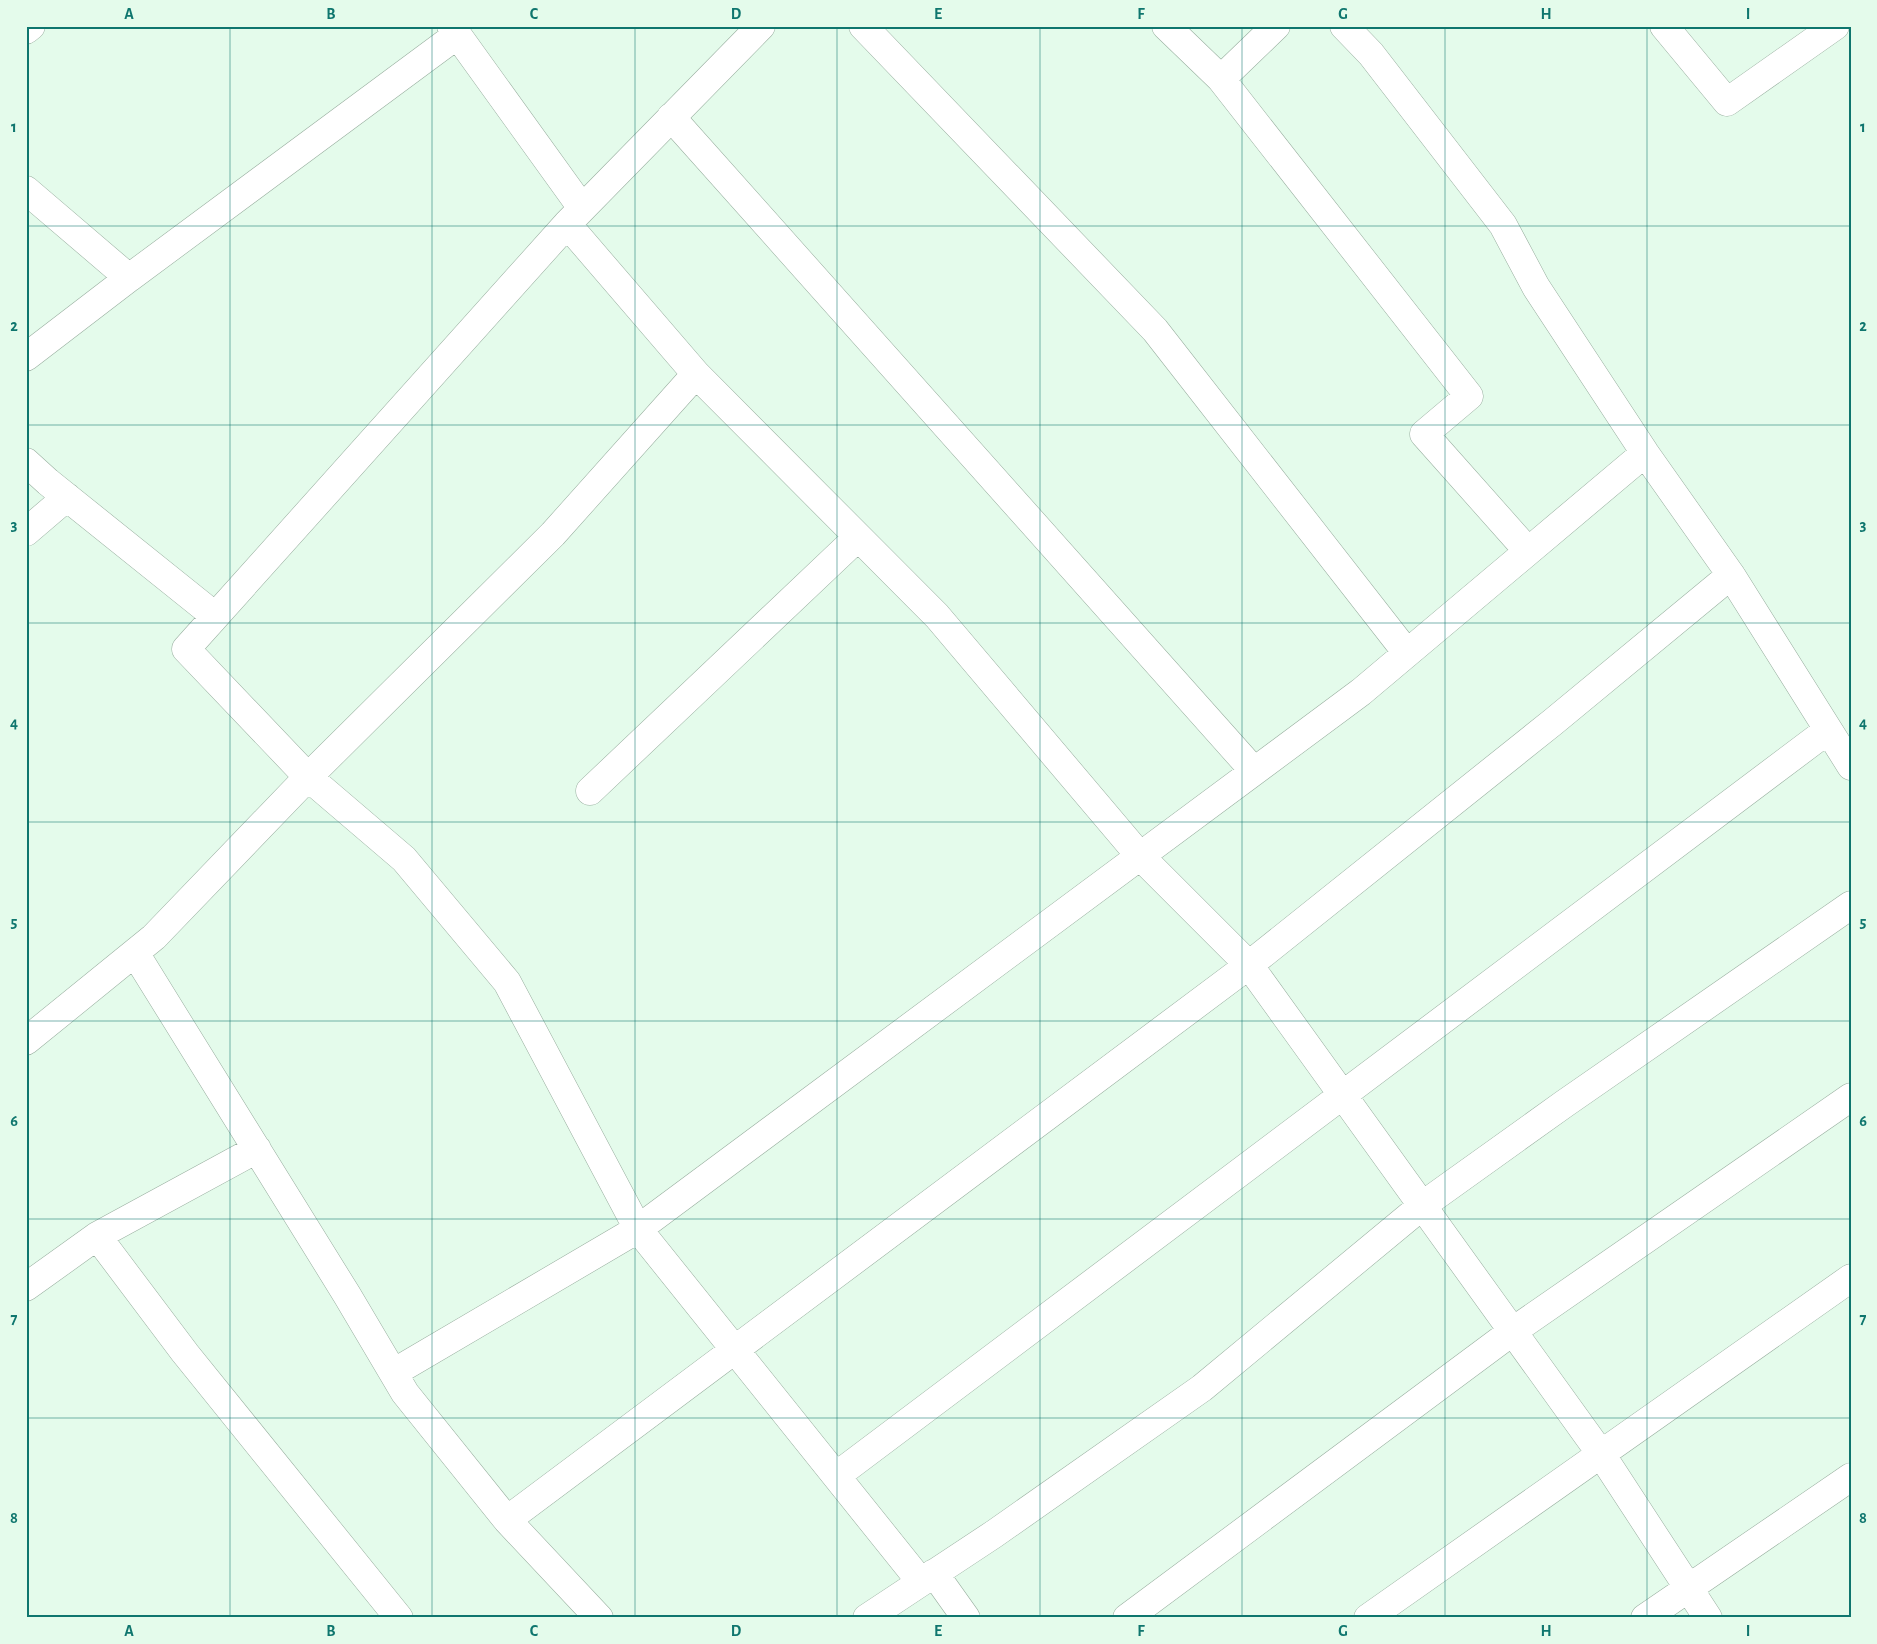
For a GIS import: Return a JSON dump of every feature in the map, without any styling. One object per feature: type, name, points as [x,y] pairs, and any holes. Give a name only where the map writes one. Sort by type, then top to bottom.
[{"type":"street","points":[[26,30],[31,26]]},
{"type":"street","points":[[761,26],[574,216],[186,649],[308,777],[404,859],[507,982],[638,1229],[733,1350],[836,1476],[927,1578],[966,1618]]},
{"type":"street","points":[[863,26],[1155,330],[1407,653]]},
{"type":"street","points":[[1166,26],[1221,79],[1469,396],[1424,434],[1528,551]]},
{"type":"street","points":[[1221,79],[1276,26]]},
{"type":"street","points":[[1344,26],[1371,54],[1503,225],[1536,287],[1645,453],[1731,575],[1851,766]]},
{"type":"street","points":[[1664,26],[1727,102],[1835,26]]},
{"type":"street","points":[[26,357],[454,30],[574,216],[696,374],[936,616],[1140,856],[1249,965],[1601,1454],[1708,1618]]},
{"type":"street","points":[[671,117],[1254,771]]},
{"type":"street","points":[[26,190],[129,278]]},
{"type":"street","points":[[26,1041],[154,938],[308,777],[553,534],[696,374]]},
{"type":"street","points":[[393,1374],[638,1229],[1361,692],[1645,453]]},
{"type":"street","points":[[26,462],[215,616]]},
{"type":"street","points":[[26,532],[67,497]]},
{"type":"street","points":[[590,791],[858,537]]},
{"type":"street","points":[[506,1520],[1249,965],[1553,722],[1731,575]]},
{"type":"street","points":[[836,1476],[1828,730]]},
{"type":"street","points":[[867,1618],[1002,1528],[1202,1388],[1423,1205],[1564,1104],[1851,904]]},
{"type":"street","points":[[134,953],[347,1295],[405,1393],[506,1520],[588,1614]]},
{"type":"street","points":[[1127,1618],[1513,1331],[1851,1097]]},
{"type":"street","points":[[26,1287],[97,1236],[257,1149]]},
{"type":"street","points":[[97,1236],[184,1353],[399,1618]]},
{"type":"street","points":[[1368,1618],[1851,1278]]},
{"type":"street","points":[[1645,1618],[1851,1477]]}]
